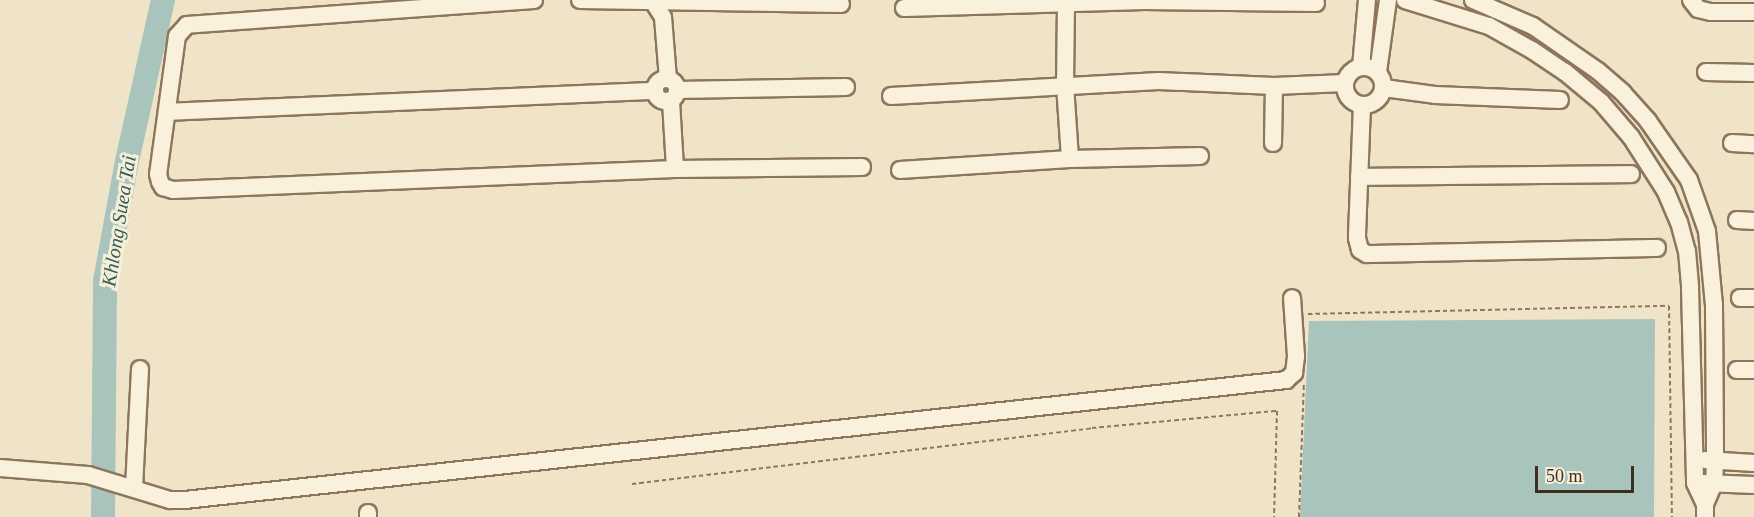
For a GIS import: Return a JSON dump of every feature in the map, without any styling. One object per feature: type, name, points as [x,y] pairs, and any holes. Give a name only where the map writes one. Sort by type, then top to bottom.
[{"type":"street","points":[[534,0],[187,26],[177,36],[158,174],[164,187],[173,190],[675,169],[862,166]]},
{"type":"street","points":[[580,0],[841,4]]},
{"type":"street","points":[[1361,67],[1367,0]]},
{"type":"street","points":[[1384,88],[1378,72],[1388,0]]},
{"type":"street","points":[[1405,0],[1489,26],[1565,72],[1601,102],[1631,137],[1653,170],[1680,222],[1687,250],[1695,483],[1705,510]]},
{"type":"street","points":[[1473,0],[1533,26],[1575,54],[1623,93],[1648,121],[1689,180],[1707,231],[1714,305],[1714,483],[1705,510]]},
{"type":"street","points":[[1691,0],[1698,9],[1711,12],[1754,12]]},
{"type":"street","points":[[652,1],[663,17],[672,90],[675,169]]},
{"type":"street","points":[[663,17],[674,1]]},
{"type":"street","points":[[903,8],[1144,1],[1316,3]]},
{"type":"street","points":[[1066,4],[1065,85],[1070,159]]},
{"type":"street","points":[[1565,72],[1575,54]]},
{"type":"street","points":[[1378,72],[1361,67],[1350,73],[1345,83],[1347,95],[1362,105],[1376,101],[1384,88]]},
{"type":"street","points":[[1706,72],[1754,73]]},
{"type":"street","points":[[891,96],[1159,81],[1274,86],[1345,83]]},
{"type":"street","points":[[167,112],[654,91],[658,82],[672,90],[846,87]]},
{"type":"street","points":[[1273,143],[1274,86]]},
{"type":"street","points":[[1384,88],[1435,95],[1560,100]]},
{"type":"street","points":[[1362,105],[1357,238],[1360,250],[1367,254],[1657,248]]},
{"type":"street","points":[[1732,143],[1754,144]]},
{"type":"street","points":[[1653,170],[1672,154]]},
{"type":"street","points":[[900,170],[1070,159],[1200,156]]},
{"type":"street","points":[[1359,177],[1631,174]]},
{"type":"street","points":[[0,468],[88,475],[131,486],[170,500],[185,500],[1286,380],[1294,373],[1296,356],[1292,298]]},
{"type":"street","points":[[131,486],[140,369]]},
{"type":"street","points":[[1695,459],[1754,463]]},
{"type":"street","points":[[1695,483],[1754,485]]},
{"type":"path","points":[[1307,314],[1670,306],[1672,517]]},
{"type":"path","points":[[1299,517],[1304,374]]},
{"type":"path","points":[[632,484],[1092,428],[1277,411],[1274,517]]},
{"type":"water","points":[[1655,319],[1654,517],[1300,517],[1309,321]]},
{"type":"waterway","name":"Khlong Suea Tai","points":[[103,517],[105,281],[127,161],[163,0]]}]
